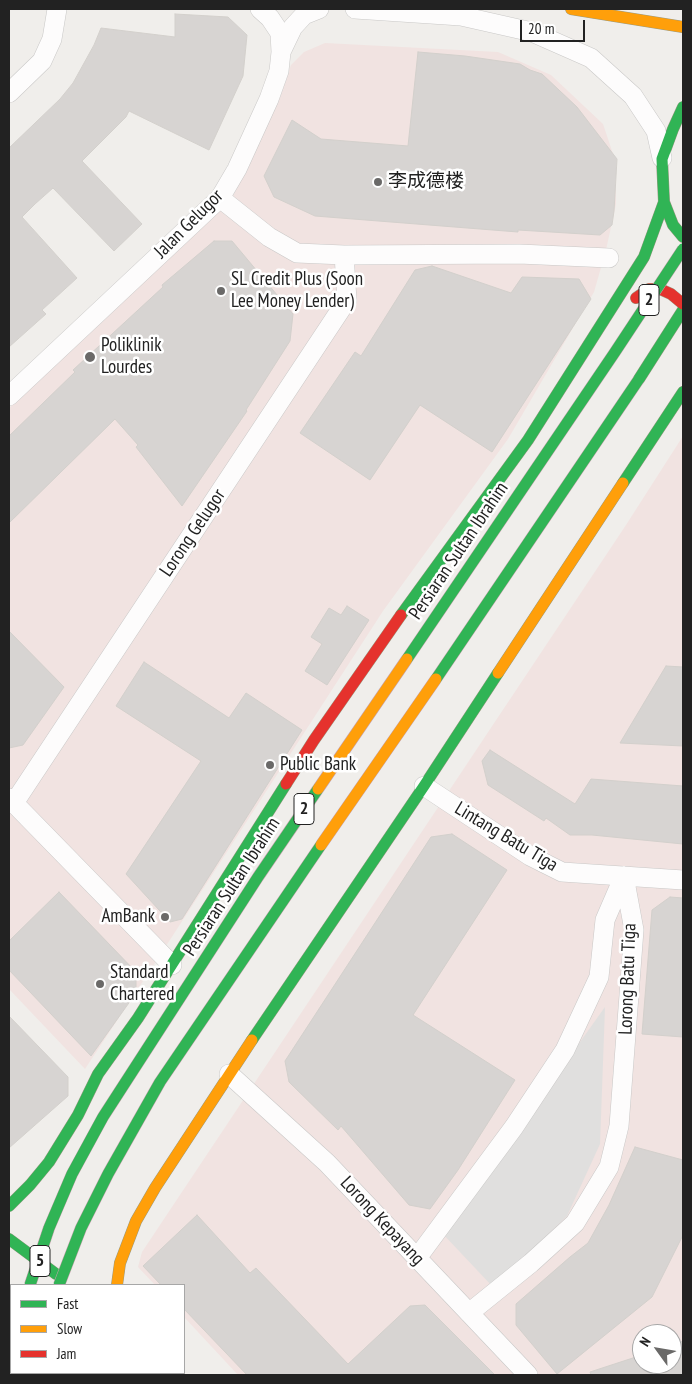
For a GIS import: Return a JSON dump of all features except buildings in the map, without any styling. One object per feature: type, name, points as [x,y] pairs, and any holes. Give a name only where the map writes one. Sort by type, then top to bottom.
[{"type":"main road","points":[[571,9],[683,27]]},
{"type":"main road","points":[[683,107],[662,159],[664,202],[673,225],[683,237]]},
{"type":"main road","points":[[9,1206],[49,1162],[78,1115],[98,1074],[138,1018],[314,740],[401,615],[528,440],[644,257],[664,202]]},
{"type":"main road","name":"Persiaran Sultan Ibrahim","points":[[30,1284],[49,1228],[72,1174],[102,1117],[258,877],[376,706],[683,248]]},
{"type":"main road","points":[[573,368],[625,308],[649,289],[660,289],[671,294],[683,304]]},
{"type":"main road","name":"2","points":[[59,1284],[92,1205],[160,1082],[639,379],[683,310]]},
{"type":"main road","points":[[117,1284],[120,1262],[136,1221],[155,1188],[229,1074],[424,786],[683,392]]},
{"type":"main road","name":"5","points":[[9,1239],[69,1284]]},
{"type":"street","points":[[9,93],[42,61],[52,39],[57,9]]},
{"type":"street","name":"Jalan Gelugor","points":[[9,396],[220,198],[269,99],[279,71],[280,33],[270,18],[260,9]]},
{"type":"street","points":[[281,52],[293,27],[304,15],[319,9]]},
{"type":"street","points":[[355,9],[461,16],[532,32],[591,58],[633,96],[656,131],[662,159]]},
{"type":"street","points":[[220,198],[269,237],[297,253],[344,255],[519,254],[609,258]]},
{"type":"street","name":"Lorong Gelugor","points":[[12,800],[347,300],[344,255]]},
{"type":"street","name":"Lintang Batu Tiga","points":[[424,786],[530,856],[562,872],[683,880]]},
{"type":"street","points":[[12,800],[172,965]]},
{"type":"street","name":"Lorong Batu Tiga","points":[[417,1258],[514,1127],[565,1050],[599,977],[605,920],[624,876]]},
{"type":"street","name":"Lorong Batu Tiga","points":[[469,1314],[531,1263],[575,1222],[609,1167],[620,1126],[634,930],[624,876]]},
{"type":"street","name":"Lorong Kepayang","points":[[229,1074],[327,1164],[528,1375]]},
{"type":"shaded area","points":[[325,43],[498,52],[551,75],[603,124],[615,160],[616,204],[606,250],[594,292],[508,439],[383,611],[85,1069],[9,989],[9,408],[233,196],[280,97],[291,65],[304,52]]},
{"type":"shaded area","points":[[683,436],[683,1375],[238,1375],[185,1318],[185,1284],[154,1284],[138,1267],[142,1252],[626,525]]},
{"type":"shaded area","points":[[605,1007],[600,1144],[567,1216],[493,1287],[443,1234]]},
{"type":"traffic: fast","points":[[683,107],[662,159],[664,202],[673,225],[683,237]]},
{"type":"traffic: fast","points":[[401,615],[528,440],[644,257],[664,202]]},
{"type":"traffic: fast","points":[[407,659],[683,249]]},
{"type":"traffic: fast","points":[[639,379],[683,310]]},
{"type":"traffic: fast","points":[[436,679],[639,379]]},
{"type":"traffic: fast","points":[[623,483],[683,392]]},
{"type":"traffic: fast","points":[[252,1040],[498,673]]},
{"type":"traffic: fast","points":[[9,1206],[49,1162],[78,1115],[98,1074],[138,1018],[286,784]]},
{"type":"traffic: fast","points":[[30,1284],[49,1228],[72,1174],[103,1117],[258,877],[318,789]]},
{"type":"traffic: fast","points":[[59,1284],[81,1228],[108,1174],[160,1082],[321,845]]},
{"type":"traffic: fast","points":[[9,1239],[56,1274]]},
{"type":"traffic: slow","points":[[571,9],[683,27]]},
{"type":"traffic: slow","points":[[498,673],[623,483]]},
{"type":"traffic: slow","points":[[318,789],[407,659]]},
{"type":"traffic: slow","points":[[321,845],[436,679]]},
{"type":"traffic: slow","points":[[117,1284],[120,1263],[136,1221],[155,1188],[252,1040]]},
{"type":"traffic: jam","points":[[636,298],[649,289],[660,289],[671,294],[683,304]]},
{"type":"traffic: jam","points":[[286,784],[314,740],[401,615]]},
{"type":"place","name":"李成德楼","points":[[378,182]]},
{"type":"place","name":"SL Credit Plus (Soon Lee Money Lender)","points":[[221,291]]},
{"type":"place","name":"Poliklinik Lourdes","points":[[90,357]]},
{"type":"place","name":"Public Bank","points":[[270,765]]},
{"type":"place","name":"AmBank","points":[[165,917]]},
{"type":"place","name":"Standard Chartered","points":[[100,984]]}]
